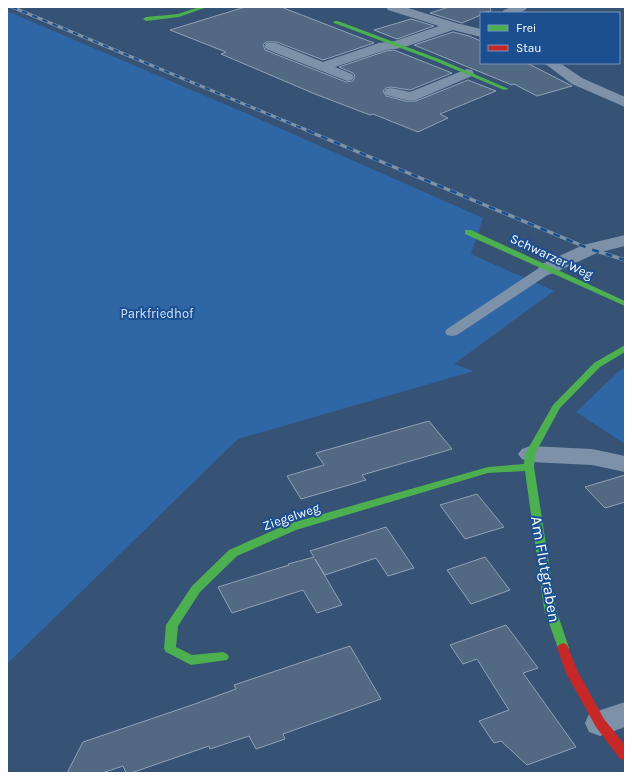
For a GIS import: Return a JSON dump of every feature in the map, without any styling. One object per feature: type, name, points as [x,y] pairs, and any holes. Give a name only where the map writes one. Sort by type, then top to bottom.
[{"type":"street","points":[[146,19],[179,14],[204,7]]},
{"type":"street","points":[[392,7],[452,26],[477,29]]},
{"type":"street","points":[[510,12],[522,7]]},
{"type":"street","points":[[336,22],[437,60],[506,89]]},
{"type":"street","points":[[323,68],[384,46],[397,45],[452,26]]},
{"type":"street","points":[[271,46],[347,77]]},
{"type":"street","points":[[552,64],[577,81],[621,98]]},
{"type":"street","points":[[391,92],[411,97],[467,73]]},
{"type":"street","name":"Schwarzer Weg","points":[[468,232],[625,304]]},
{"type":"street","points":[[547,269],[590,249],[625,240]]},
{"type":"street","points":[[625,348],[597,365],[556,407],[530,461],[592,457],[625,464]]},
{"type":"street","name":"Ziegelweg","points":[[223,657],[191,660],[170,649],[172,625],[196,589],[233,552],[292,527],[488,470],[530,461]]},
{"type":"street","name":"Am Flutgraben","points":[[530,461],[550,609],[572,673],[612,718],[625,756]]},
{"type":"lane","points":[[452,332],[547,269]]},
{"type":"green space","name":"Parkfriedhof","points":[[7,11],[250,115],[483,218],[471,254],[554,291],[454,364],[474,371],[238,439],[7,664]]},
{"type":"green space","points":[[625,367],[625,444],[576,412]]},
{"type":"building","points":[[245,7],[281,7],[374,43],[323,60],[277,42],[266,42],[263,45],[265,50],[346,82],[353,81],[355,76],[353,73],[339,67],[386,51],[394,50],[452,73],[410,90],[391,87],[386,88],[383,91],[386,96],[405,101],[416,101],[468,80],[496,91],[440,114],[448,118],[418,132],[373,114],[370,115],[315,94],[221,54],[226,52],[170,30]]},
{"type":"building","points":[[449,7],[490,7],[491,11],[480,12],[480,15],[462,23],[430,13]]},
{"type":"building","points":[[411,19],[434,26],[397,39],[374,30]]},
{"type":"building","points":[[453,32],[469,36],[480,41],[480,64],[529,64],[572,86],[537,96],[514,84],[512,85],[414,45]]},
{"type":"building","points":[[429,421],[452,449],[362,475],[366,480],[301,499],[287,476],[324,465],[316,453]]},
{"type":"building","points":[[625,475],[625,502],[605,508],[585,487]]},
{"type":"building","points":[[477,494],[504,527],[465,539],[440,505]]},
{"type":"building","points":[[386,527],[414,568],[388,576],[376,558],[325,575],[315,559],[342,605],[317,613],[303,590],[232,613],[218,587],[314,557],[310,551]]},
{"type":"building","points":[[485,557],[510,590],[471,604],[447,570]]},
{"type":"building","points":[[506,625],[538,668],[523,673],[576,747],[527,765],[501,741],[494,743],[479,721],[509,710],[477,659],[463,664],[450,645]]},
{"type":"building","points":[[350,646],[381,699],[283,734],[285,739],[256,749],[249,736],[210,749],[209,746],[131,773],[126,773],[123,766],[102,773],[67,773],[83,742],[236,689],[234,685]]},
{"type":"railway","points":[[12,7],[311,132]]},
{"type":"railway","points":[[308,131],[590,249],[625,260]]},
{"type":"traffic: fast","points":[[146,19],[179,15],[204,7]]},
{"type":"traffic: fast","points":[[336,22],[437,60],[506,89]]},
{"type":"traffic: fast","points":[[468,232],[625,304]]},
{"type":"traffic: fast","points":[[563,648],[550,609],[529,467],[530,454],[556,407],[597,365],[625,348]]},
{"type":"traffic: fast","points":[[223,657],[191,660],[170,649],[172,625],[196,589],[233,553],[292,527],[488,470],[529,467]]},
{"type":"traffic: jam","points":[[563,648],[572,673],[600,723],[625,755]]}]
